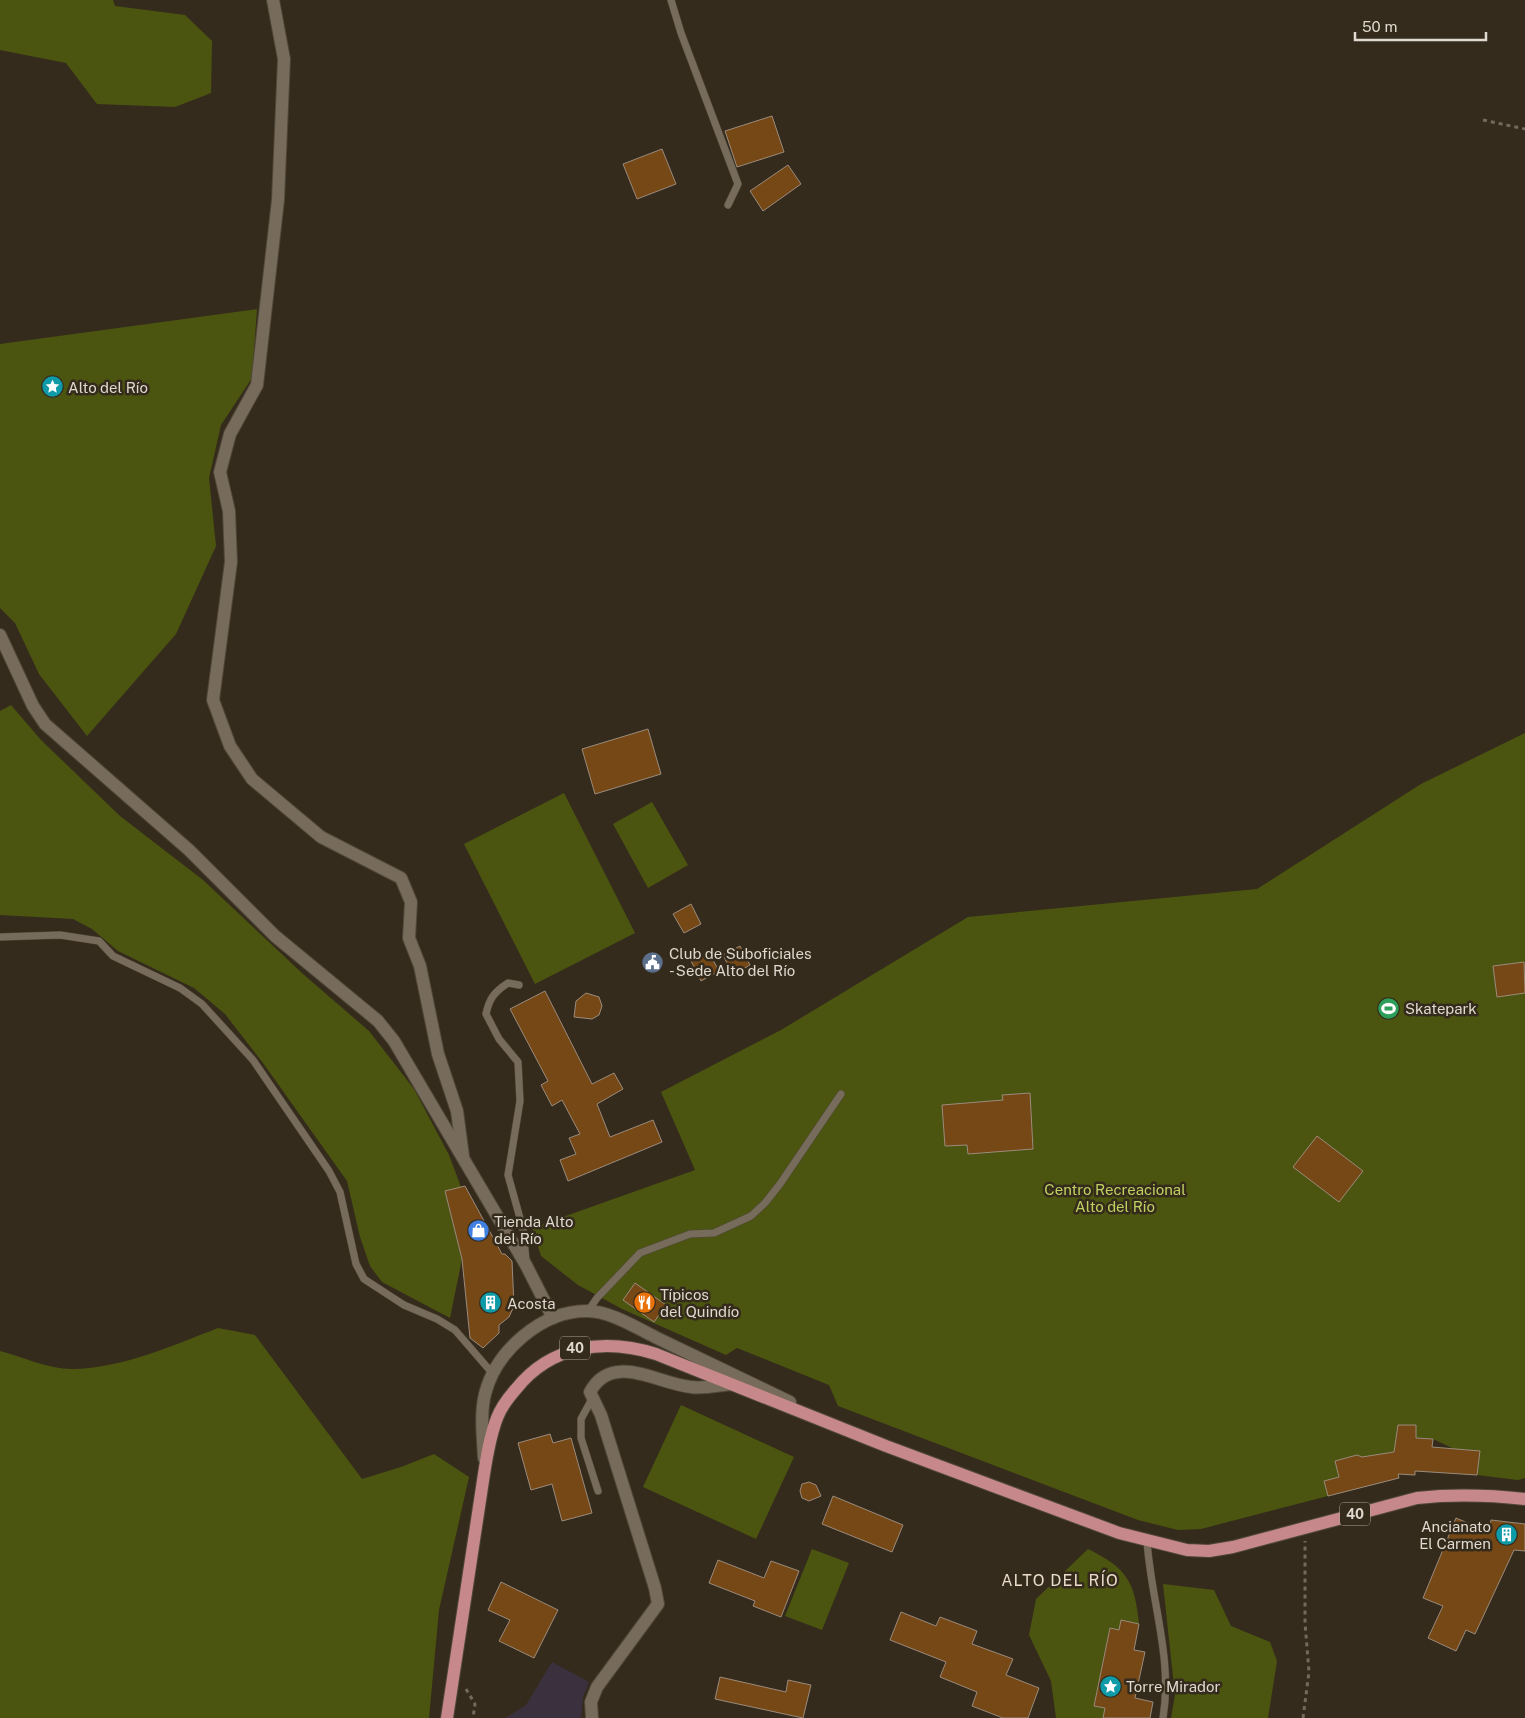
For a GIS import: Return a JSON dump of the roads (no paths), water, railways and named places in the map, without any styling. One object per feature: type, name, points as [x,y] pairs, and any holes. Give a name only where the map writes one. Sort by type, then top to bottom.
[{"type":"main road","name":"40","points":[[447,1718],[484,1474],[490,1440],[498,1416],[509,1397],[524,1379],[541,1365],[577,1348],[594,1345],[634,1347],[733,1384],[862,1437],[1147,1541],[1187,1550],[1209,1551],[1305,1528],[1391,1504],[1447,1494],[1482,1494],[1525,1499]]},
{"type":"street","points":[[273,0],[284,59],[278,200],[257,385],[230,434],[220,472],[228,511],[231,562],[213,700],[230,746],[252,778],[321,836],[401,878],[411,902],[409,938],[420,966],[438,1054],[457,1111],[463,1156]]},
{"type":"street","points":[[0,635],[33,706],[46,724],[189,850],[275,936],[378,1021],[410,1066],[440,1122],[463,1156],[516,1252],[526,1265],[553,1318]]},
{"type":"street","points":[[484,1474],[485,1395],[493,1374],[518,1341],[553,1318],[588,1311],[626,1324],[862,1437]]},
{"type":"street","points":[[592,1718],[591,1702],[597,1687],[658,1604],[601,1415],[590,1392],[595,1382],[612,1373],[641,1373],[691,1388],[733,1384]]},
{"type":"lane","points":[[671,0],[681,33],[738,184],[728,205]]},
{"type":"lane","points":[[0,937],[60,936],[98,941],[113,956],[180,988],[202,1004],[253,1060],[328,1171],[340,1192],[356,1264],[364,1279],[404,1305],[437,1319],[455,1330],[493,1374]]},
{"type":"lane","points":[[519,985],[508,984],[496,991],[489,1002],[486,1014],[498,1039],[518,1062],[520,1101],[508,1175],[523,1229],[526,1265]]},
{"type":"lane","points":[[588,1311],[597,1298],[640,1253],[690,1234],[714,1233],[751,1216],[765,1203],[780,1184],[842,1094]]},
{"type":"lane","points":[[592,1399],[580,1419],[581,1438],[598,1491]]},
{"type":"lane","points":[[1147,1541],[1155,1604],[1164,1647],[1167,1696],[1163,1718]]},
{"type":"place","name":"Alto del Río","points":[[52,387]]},
{"type":"place","name":"Club de Suboficiales - Sede Alto del Río","points":[[653,962]]},
{"type":"place","name":"Skatepark","points":[[1389,1008]]},
{"type":"place","name":"Tienda Alto del Río","points":[[478,1230]]},
{"type":"place","name":"Acosta","points":[[491,1303]]},
{"type":"place","name":"Típicos del Quindío","points":[[644,1303]]},
{"type":"place","name":"Ancianato El Carmen","points":[[1507,1535]]},
{"type":"place","name":"Torre Mirador","points":[[1110,1686]]},
{"type":"district","name":"ALTO DEL RÍO","points":[[1060,1580]]},
{"type":"park label","name":"Centro Recreacional Alto del Río","points":[[1115,1198]]}]
